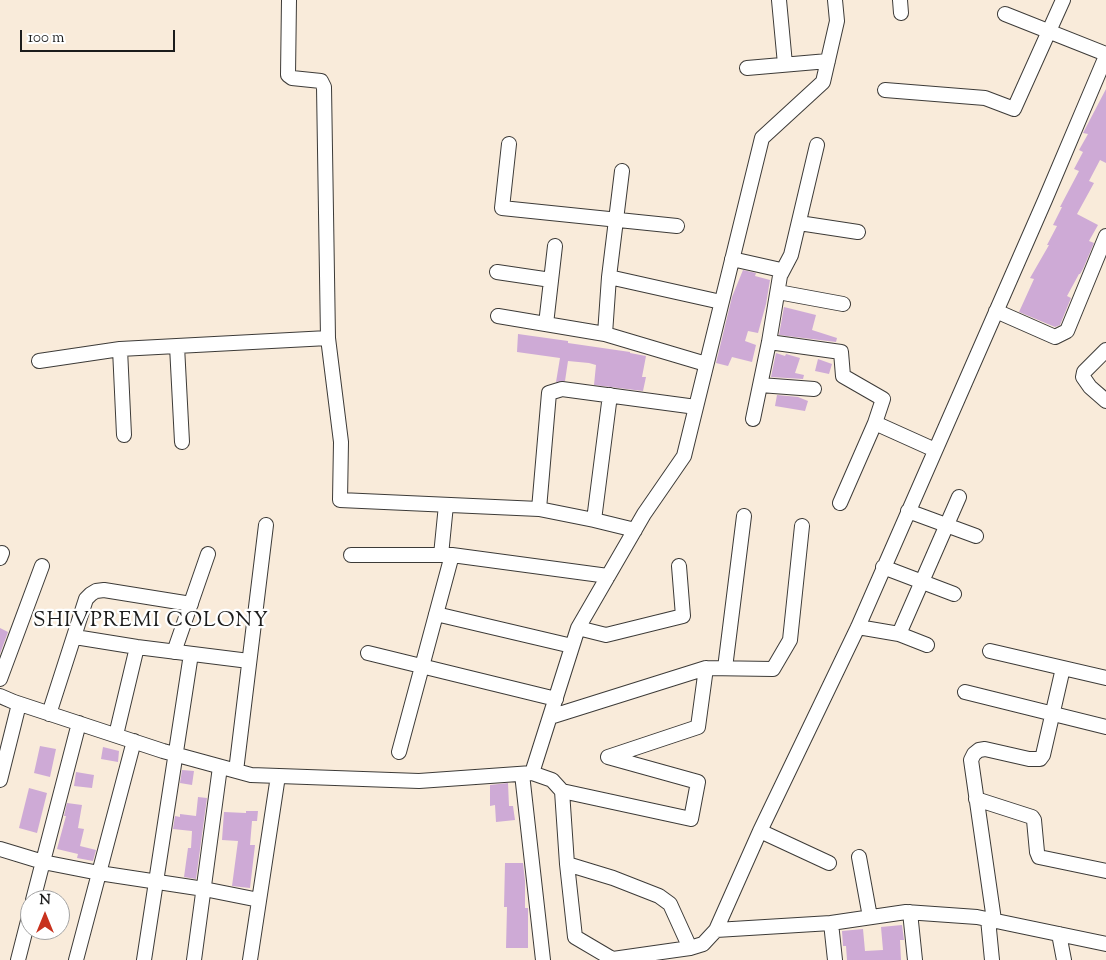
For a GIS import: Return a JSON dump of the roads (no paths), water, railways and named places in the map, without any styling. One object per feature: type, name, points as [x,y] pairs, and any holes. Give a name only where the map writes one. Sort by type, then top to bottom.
[{"type":"street","points":[[290,0],[288,74],[292,78],[321,81],[324,87],[328,338],[341,442],[340,500],[538,509],[635,530]]},
{"type":"street","points":[[779,0],[785,64]]},
{"type":"street","points":[[543,960],[527,774],[550,718],[578,628],[635,530],[684,456],[762,138],[823,82],[837,21],[835,0]]},
{"type":"street","points":[[884,90],[985,98],[1014,109],[1063,0]]},
{"type":"street","points":[[562,791],[567,864],[576,937],[614,959],[690,948],[703,944],[716,930],[760,831],[858,627],[1106,55],[1005,14]]},
{"type":"street","points":[[747,68],[828,60]]},
{"type":"street","points":[[508,144],[502,208],[677,226]]},
{"type":"street","points":[[753,419],[781,274],[791,255],[817,145]]},
{"type":"street","points":[[604,334],[622,171]]},
{"type":"street","points":[[799,223],[858,232]]},
{"type":"street","points":[[996,311],[1055,337],[1067,331],[1106,236]]},
{"type":"street","points":[[546,324],[555,246]]},
{"type":"street","points":[[732,259],[782,270],[781,274]]},
{"type":"street","points":[[497,272],[551,280]]},
{"type":"street","points":[[609,277],[721,302]]},
{"type":"street","points":[[778,292],[843,304]]},
{"type":"street","points":[[498,316],[604,334],[706,364]]},
{"type":"street","points":[[39,361],[120,349],[328,338]]},
{"type":"street","points":[[769,342],[840,352],[843,376],[883,399],[875,423],[840,503]]},
{"type":"street","points":[[177,346],[182,442]]},
{"type":"street","points":[[120,349],[124,435]]},
{"type":"street","points":[[1106,350],[1084,372],[1083,377],[1090,387],[1106,401]]},
{"type":"street","points":[[760,385],[814,389]]},
{"type":"street","points":[[538,509],[549,393],[562,389],[696,406]]},
{"type":"street","points":[[594,520],[610,395]]},
{"type":"street","points":[[875,423],[935,450]]},
{"type":"street","points":[[899,634],[959,497]]},
{"type":"street","points":[[398,752],[436,614],[446,555],[446,505]]},
{"type":"street","points":[[908,511],[976,536]]},
{"type":"street","points":[[725,668],[744,516]]},
{"type":"street","points":[[236,771],[266,525]]},
{"type":"street","points":[[550,718],[706,668],[773,669],[790,640],[802,526]]},
{"type":"street","points":[[174,652],[208,554]]},
{"type":"street","points":[[352,555],[446,555],[608,576]]},
{"type":"street","points":[[0,679],[42,566]]},
{"type":"street","points":[[578,628],[606,635],[683,616],[679,566]]},
{"type":"street","points":[[883,567],[954,594]]},
{"type":"street","points":[[49,714],[86,600],[91,594],[104,590],[191,604]]},
{"type":"street","points":[[436,614],[572,646]]},
{"type":"street","points":[[858,627],[899,634],[927,645]]},
{"type":"street","points":[[74,637],[249,661]]},
{"type":"street","points":[[116,736],[137,647]]},
{"type":"street","points":[[990,651],[1106,678]]},
{"type":"street","points":[[368,653],[556,700]]},
{"type":"street","points":[[144,960],[191,654]]},
{"type":"street","points":[[0,696],[116,736],[251,775],[419,781],[527,774],[552,780],[562,791],[691,819],[698,782],[608,757],[698,726],[706,668]]},
{"type":"street","points":[[992,960],[991,920],[970,765],[974,754],[979,750],[1029,758],[1040,759],[1043,756],[1063,668]]},
{"type":"street","points":[[965,692],[1106,727]]},
{"type":"street","points":[[0,780],[19,704]]},
{"type":"street","points":[[36,890],[79,724]]},
{"type":"street","points":[[76,960],[134,741]]},
{"type":"street","points":[[194,960],[220,767]]},
{"type":"street","points":[[250,960],[278,776]]},
{"type":"street","points":[[976,799],[1032,817],[1034,820],[1036,852],[1039,857],[1106,872]]},
{"type":"street","points":[[760,831],[829,863]]},
{"type":"street","points":[[0,849],[43,862],[259,900]]},
{"type":"street","points":[[859,857],[870,917]]},
{"type":"street","points":[[567,864],[613,878],[659,896],[670,904],[690,948]]},
{"type":"street","points":[[716,930],[831,923],[910,912],[977,917],[1106,944]]},
{"type":"street","points":[[910,912],[915,960]]},
{"type":"street","points":[[831,923],[835,960]]},
{"type":"street","points":[[1059,934],[1064,960]]},
{"type":"street","points":[[18,960],[23,940]]},
{"type":"district","name":"SHIVPREMI COLONY","points":[[151,622]]}]
